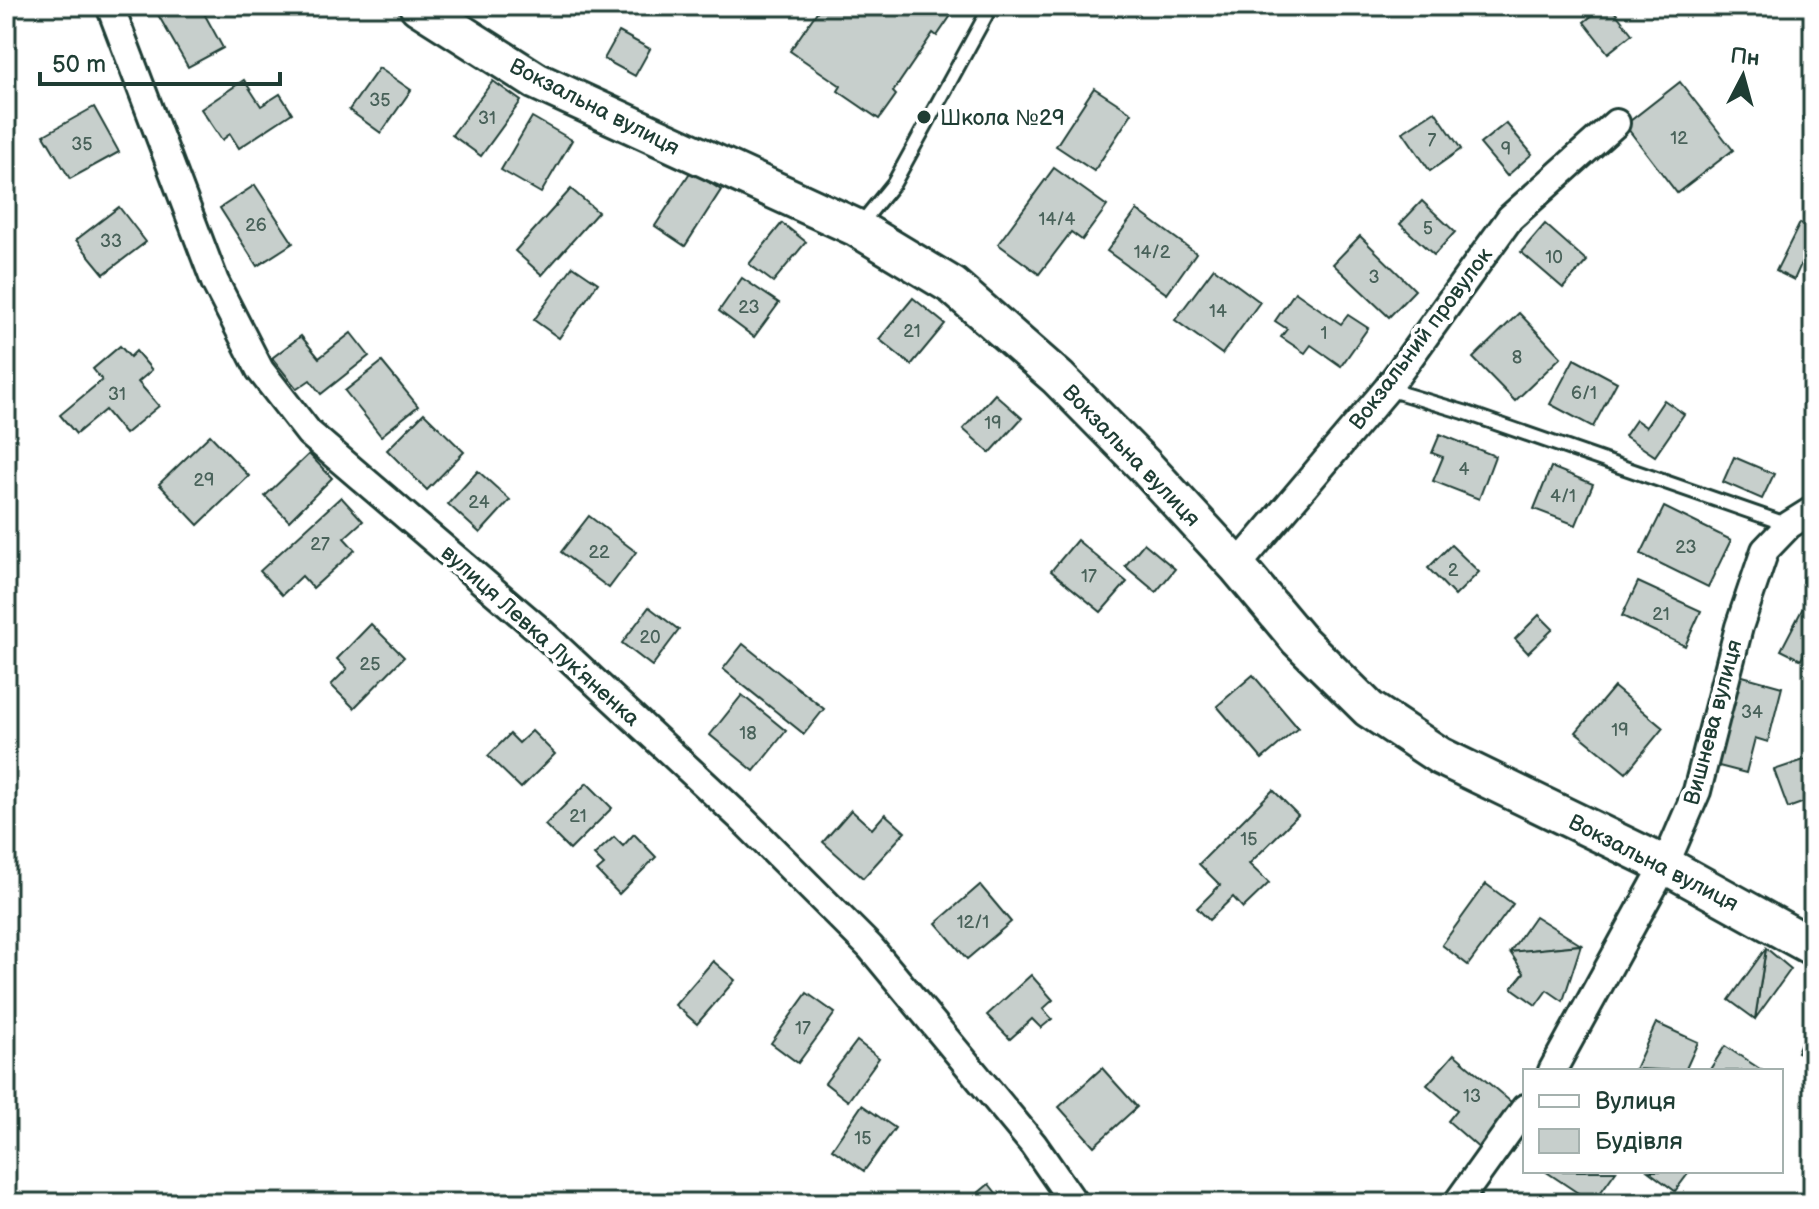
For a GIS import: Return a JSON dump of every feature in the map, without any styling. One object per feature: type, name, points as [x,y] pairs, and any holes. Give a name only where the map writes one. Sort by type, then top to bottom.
[{"type":"street","name":"вулиця Левка Лукʼяненка","points":[[110,6],[215,282],[260,370],[309,433],[537,628],[741,818],[870,947],[1033,1144],[1074,1203]]},
{"type":"street","name":"Вокзальна вулиця","points":[[418,6],[536,81],[857,228],[953,286],[1058,378],[1237,566],[1298,639],[1369,709],[1440,756],[1665,865],[1813,947]]},
{"type":"street","name":"Вокзальний провулок","points":[[1237,566],[1387,389],[1510,218],[1616,123]]},
{"type":"street","name":"Вишнева вулиця","points":[[1553,1069],[1665,865],[1697,791],[1739,627],[1765,550],[1789,525],[1813,510]]},
{"type":"street","points":[[1457,1203],[1523,1111]]},
{"type":"lane","points":[[6,11],[13,6]]},
{"type":"lane","points":[[857,228],[894,183],[991,6]]},
{"type":"lane","points":[[1387,389],[1464,412],[1789,525]]},
{"type":"building","points":[[153,6],[200,6],[223,48],[188,67]]},
{"type":"building","points":[[821,6],[946,6],[954,11],[937,36],[933,33],[893,92],[896,95],[879,119],[838,91],[841,86],[790,51]]},
{"type":"building","points":[[1604,6],[1610,6],[1632,34],[1608,53],[1584,22]]},
{"type":"building","points":[[619,32],[650,49],[635,76],[604,59]]},
{"type":"building","points":[[379,68],[411,90],[381,133],[349,110]]},
{"type":"building","points":[[244,80],[261,106],[280,94],[292,113],[239,148],[230,134],[222,140],[201,109]]},
{"type":"building","points":[[493,81],[521,101],[481,156],[452,135]]},
{"type":"building","points":[[1680,82],[1733,150],[1677,193],[1625,125]]},
{"type":"building","points":[[1094,88],[1132,113],[1094,171],[1056,146]]},
{"type":"building","points":[[94,107],[119,152],[70,179],[44,135]]},
{"type":"building","points":[[1435,111],[1461,149],[1430,171],[1403,132]]},
{"type":"building","points":[[532,117],[572,140],[541,193],[501,170]]},
{"type":"building","points":[[1506,123],[1532,154],[1507,176],[1480,144]]},
{"type":"building","points":[[1054,168],[1107,206],[1082,240],[1071,232],[1039,274],[998,244]]},
{"type":"building","points":[[691,171],[721,190],[685,246],[655,226]]},
{"type":"building","points":[[255,185],[293,243],[257,266],[220,208]]},
{"type":"building","points":[[571,189],[598,212],[542,275],[515,251]]},
{"type":"building","points":[[1422,201],[1455,232],[1434,255],[1400,224]]},
{"type":"building","points":[[119,207],[146,242],[104,274],[76,240]]},
{"type":"building","points":[[1137,210],[1196,253],[1167,294],[1107,251]]},
{"type":"building","points":[[782,223],[806,242],[773,282],[749,264]]},
{"type":"building","points":[[1800,223],[1813,229],[1813,270],[1801,264],[1794,280],[1776,271]]},
{"type":"building","points":[[1545,224],[1587,261],[1563,288],[1521,252]]},
{"type":"building","points":[[1360,236],[1415,290],[1389,317],[1333,264]]},
{"type":"building","points":[[573,266],[598,283],[559,338],[534,320]]},
{"type":"building","points":[[1214,268],[1260,302],[1222,354],[1175,320]]},
{"type":"building","points":[[742,278],[779,303],[754,337],[719,311]]},
{"type":"building","points":[[1295,292],[1341,324],[1348,315],[1368,328],[1341,366],[1311,345],[1305,353],[1281,337],[1287,329],[1275,321]]},
{"type":"building","points":[[913,298],[945,324],[911,365],[879,339]]},
{"type":"building","points":[[1519,313],[1561,357],[1515,401],[1473,358]]},
{"type":"building","points":[[351,333],[369,356],[321,394],[310,380],[297,389],[272,358],[301,336],[319,358]]},
{"type":"building","points":[[120,346],[130,357],[136,351],[152,370],[138,382],[159,406],[125,434],[105,410],[76,434],[60,415],[102,380],[93,369]]},
{"type":"building","points":[[1574,359],[1617,382],[1593,427],[1550,404]]},
{"type":"building","points":[[382,362],[418,406],[381,436],[345,391]]},
{"type":"building","points":[[995,394],[1022,418],[990,453],[963,429]]},
{"type":"building","points":[[1664,400],[1684,414],[1655,456],[1625,436],[1636,420],[1646,427]]},
{"type":"building","points":[[424,413],[464,452],[427,490],[387,450]]},
{"type":"building","points":[[1440,434],[1495,456],[1479,499],[1433,481],[1443,457],[1432,453]]},
{"type":"building","points":[[210,435],[249,476],[198,525],[159,484]]},
{"type":"building","points":[[309,454],[332,478],[289,521],[265,496]]},
{"type":"building","points":[[1734,457],[1774,474],[1762,499],[1723,482]]},
{"type":"building","points":[[1551,467],[1593,484],[1576,525],[1534,509]]},
{"type":"building","points":[[478,471],[510,500],[480,533],[448,504]]},
{"type":"building","points":[[341,497],[363,521],[344,538],[355,550],[313,588],[302,576],[282,595],[260,571]]},
{"type":"building","points":[[1664,507],[1731,540],[1708,587],[1641,554]]},
{"type":"building","points":[[589,516],[636,552],[609,588],[561,552]]},
{"type":"building","points":[[1077,540],[1127,582],[1101,612],[1051,571]]},
{"type":"building","points":[[1144,543],[1175,569],[1156,592],[1125,566]]},
{"type":"building","points":[[1451,545],[1479,572],[1455,596],[1428,568]]},
{"type":"building","points":[[1638,582],[1701,611],[1685,646],[1622,616]]},
{"type":"building","points":[[1808,598],[1813,601],[1813,645],[1809,643],[1801,660],[1781,650]]},
{"type":"building","points":[[649,607],[679,630],[652,666],[622,643]]},
{"type":"building","points":[[1539,615],[1553,629],[1528,653],[1515,639]]},
{"type":"building","points":[[371,624],[404,657],[354,708],[331,685],[347,669],[337,659]]},
{"type":"building","points":[[743,644],[824,709],[804,734],[723,669]]},
{"type":"building","points":[[1253,675],[1298,728],[1262,759],[1217,706]]},
{"type":"building","points":[[1739,675],[1782,687],[1768,742],[1755,738],[1746,773],[1715,765]]},
{"type":"building","points":[[1614,687],[1663,728],[1626,773],[1576,732]]},
{"type":"building","points":[[742,695],[786,731],[754,771],[710,735]]},
{"type":"building","points":[[532,731],[555,754],[521,788],[488,756],[510,734],[519,743]]},
{"type":"building","points":[[1813,757],[1813,799],[1788,808],[1774,770]]},
{"type":"building","points":[[587,783],[612,808],[570,850],[545,825]]},
{"type":"building","points":[[1273,790],[1298,815],[1249,864],[1269,883],[1243,908],[1233,897],[1209,920],[1197,908],[1220,885],[1199,864]]},
{"type":"building","points":[[851,810],[872,829],[885,814],[905,832],[863,878],[823,842]]},
{"type":"building","points":[[634,834],[656,857],[619,894],[597,871],[604,865],[594,855],[614,837],[623,846]]},
{"type":"building","points":[[1486,884],[1513,904],[1468,965],[1442,945]]},
{"type":"building","points":[[980,885],[1011,922],[967,959],[936,923]]},
{"type":"building","points":[[1535,916],[1581,945],[1510,952]]},
{"type":"building","points":[[1581,945],[1563,1001],[1547,990],[1536,1005],[1512,988],[1524,973],[1510,952]]},
{"type":"building","points":[[1766,948],[1791,969],[1755,1019]]},
{"type":"building","points":[[1766,948],[1755,1019],[1729,1000]]},
{"type":"building","points":[[713,961],[735,980],[697,1024],[675,1005]]},
{"type":"building","points":[[1031,975],[1053,1000],[1043,1009],[1052,1019],[1041,1028],[1032,1019],[1010,1039],[987,1015]]},
{"type":"building","points":[[807,993],[835,1013],[798,1063],[771,1043]]},
{"type":"building","points":[[1813,1014],[1813,1059],[1797,1052]]},
{"type":"building","points":[[1656,1023],[1698,1042],[1686,1069],[1635,1069]]},
{"type":"building","points":[[857,1041],[879,1058],[848,1101],[825,1083]]},
{"type":"building","points":[[1725,1046],[1760,1069],[1710,1069]]},
{"type":"building","points":[[1454,1054],[1517,1107],[1481,1150],[1448,1121],[1457,1110],[1427,1085]]},
{"type":"building","points":[[1102,1068],[1137,1107],[1094,1146],[1059,1107]]},
{"type":"building","points":[[862,1105],[895,1128],[864,1171],[832,1149]]},
{"type":"building","points":[[1548,1173],[1615,1173],[1593,1203]]},
{"type":"building","points":[[1651,1173],[1688,1173],[1675,1191]]},
{"type":"building","points":[[989,1184],[1004,1203],[966,1203]]},
{"type":"place","name":"Школа №29","points":[[924,117]]}]
